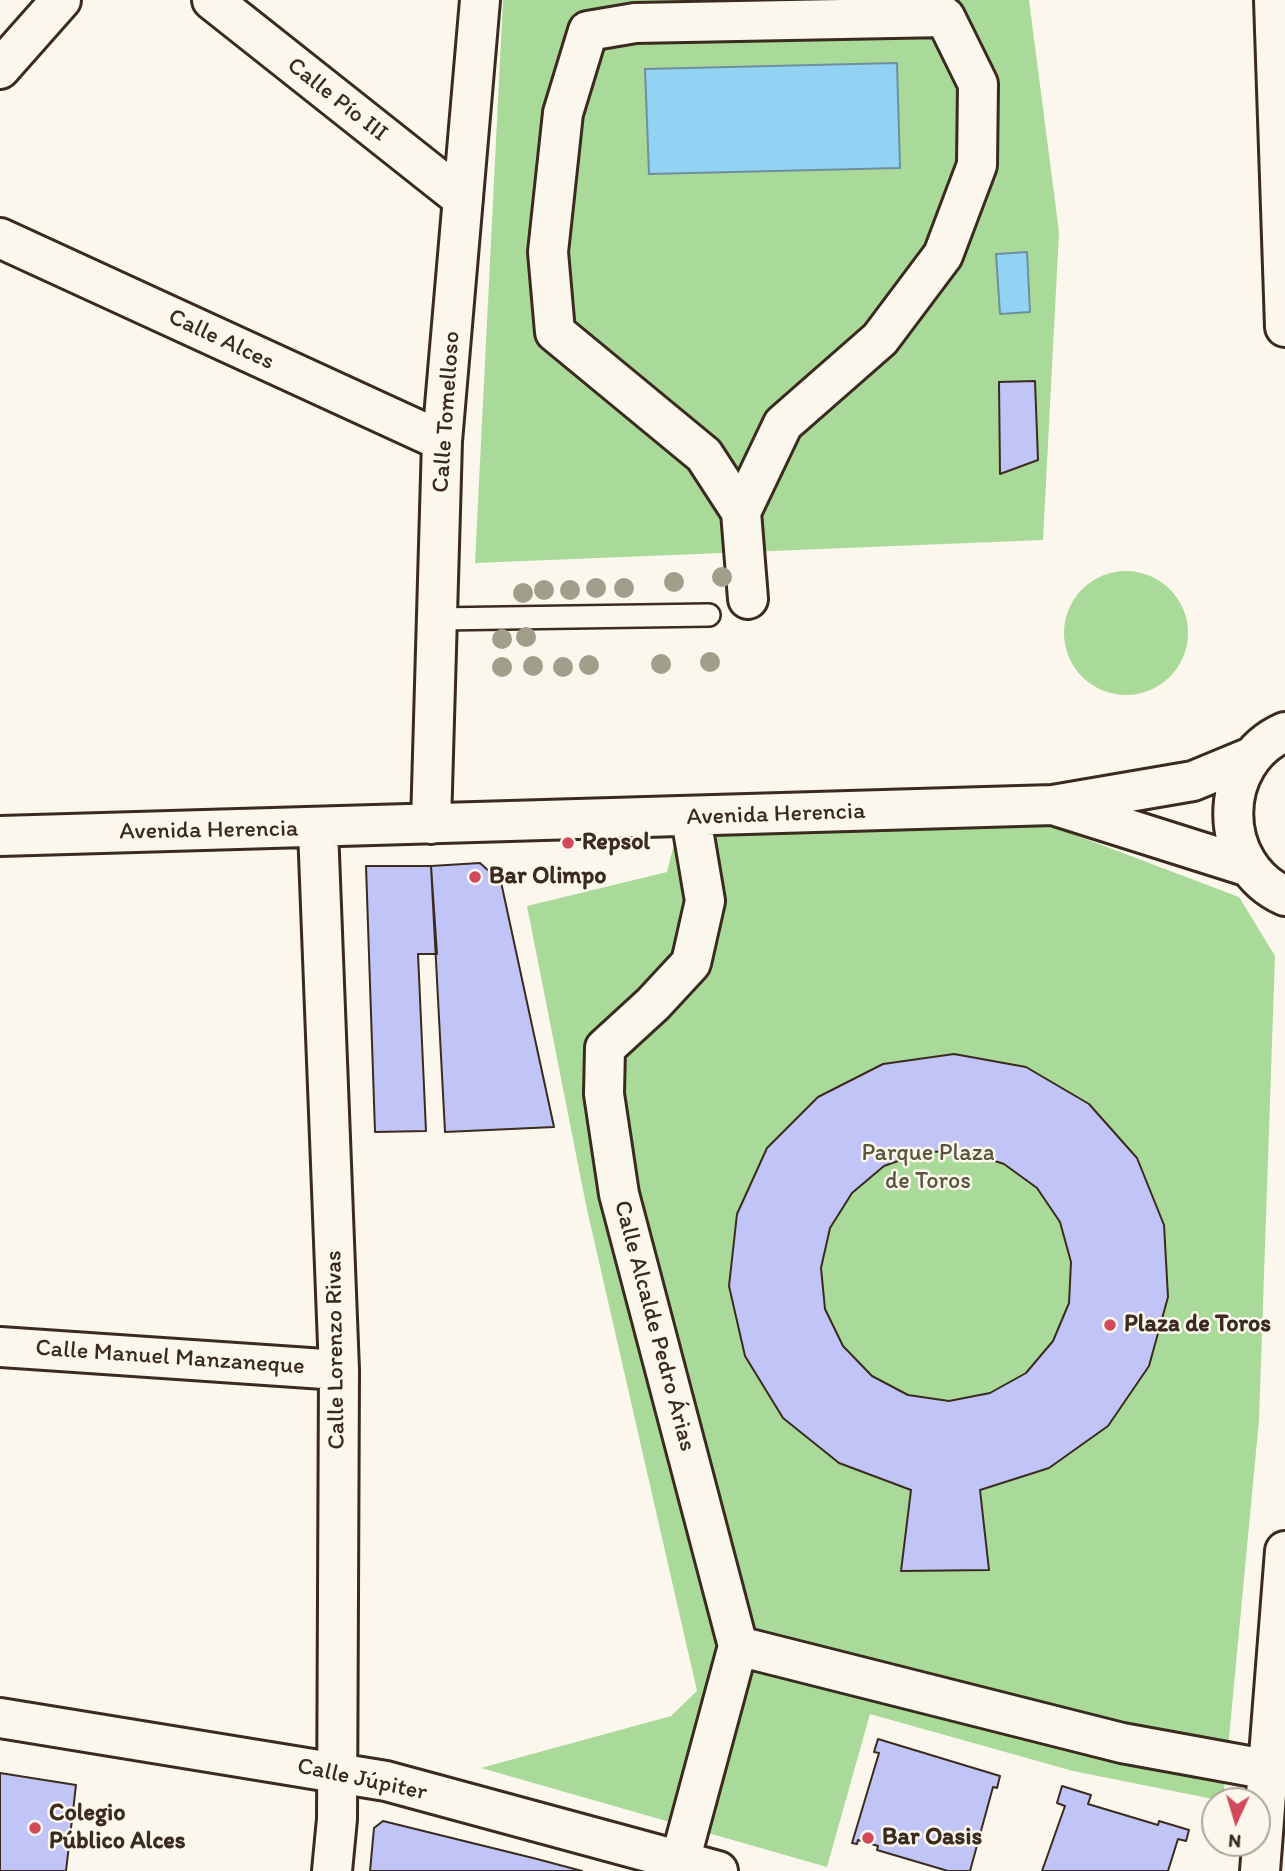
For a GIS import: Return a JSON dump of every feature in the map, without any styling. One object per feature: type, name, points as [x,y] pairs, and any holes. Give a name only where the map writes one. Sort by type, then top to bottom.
[{"type":"street","points":[[0,69],[61,0]]},
{"type":"street","name":"Calle Pío III","points":[[212,0],[463,199]]},
{"type":"street","name":"Calle Tomelloso","points":[[431,824],[442,441],[480,0]]},
{"type":"street","points":[[1274,0],[1285,327]]},
{"type":"street","points":[[741,512],[783,424],[880,339],[943,255],[978,165],[978,84],[945,17],[635,23],[588,31],[563,113],[548,252],[555,332],[704,455],[741,512],[748,599]]},
{"type":"street","name":"Calle Alces","points":[[0,238],[442,441]]},
{"type":"street","name":"Avenida Herencia","points":[[1285,732],[1272,738],[1251,757],[1237,783],[1232,812],[1236,841],[1249,867],[1262,881],[1285,896]]},
{"type":"street","name":"Avenida Herencia","points":[[0,836],[318,829],[1053,805],[1194,780],[1251,757]]},
{"type":"street","points":[[1053,805],[1249,867]]},
{"type":"street","name":"Calle Alcalde Pedro Árias","points":[[680,1861],[738,1646],[619,1194],[604,1094],[605,1048],[653,1004],[691,963],[705,901],[691,818]]},
{"type":"street","name":"Calle Lorenzo Rivas","points":[[318,829],[339,1370],[337,1772],[332,1871]]},
{"type":"street","name":"Calle Manuel Manzaneque","points":[[0,1347],[339,1370]]},
{"type":"street","points":[[1260,1871],[1285,1552]]},
{"type":"street","points":[[738,1646],[1122,1743],[1270,1770]]},
{"type":"street","name":"Calle Júpiter","points":[[0,1718],[386,1782],[718,1871]]},
{"type":"lane","points":[[437,619],[709,615]]},
{"type":"green space","points":[[503,0],[1029,0],[1059,232],[1043,540],[475,563]]},
{"type":"green space","points":[[1126,571],[1150,576],[1170,589],[1183,609],[1188,633],[1183,657],[1170,677],[1150,690],[1126,695],[1102,690],[1082,677],[1069,657],[1064,633],[1069,609],[1082,589],[1102,576]]},
{"type":"green space","name":"Parque Plaza de Toros","points":[[1041,822],[1239,897],[1275,956],[1259,1420],[1224,1787],[1201,1787],[1201,1797],[1073,1771],[870,1714],[827,1867],[481,1768],[671,1716],[697,1691],[586,1205],[527,906],[667,872],[676,836]]},
{"type":"water","points":[[897,63],[900,168],[649,174],[645,69]]},
{"type":"water","points":[[1027,252],[1030,312],[1000,314],[996,254]]},
{"type":"building","points":[[1035,381],[1038,460],[1000,474],[999,382]]},
{"type":"building","points":[[480,863],[501,882],[554,1127],[445,1132],[431,866]]},
{"type":"building","points":[[366,866],[431,866],[437,954],[418,954],[426,1131],[375,1132]]},
{"type":"building","name":"Plaza de Toros","points":[[954,1054],[1026,1067],[1089,1104],[1137,1158],[1164,1225],[1168,1297],[1149,1366],[1108,1426],[1049,1468],[980,1490],[989,1570],[901,1571],[911,1490],[839,1463],[783,1418],[745,1356],[729,1286],[737,1214],[767,1148],[818,1097],[883,1064]],"holes":[[[964,1151],[1004,1164],[1037,1188],[1060,1222],[1071,1262],[1069,1303],[1053,1341],[1026,1373],[990,1393],[949,1401],[908,1395],[872,1376],[843,1346],[825,1309],[821,1268],[830,1228],[852,1193],[884,1166],[923,1152]]]},
{"type":"building","points":[[878,1739],[1000,1776],[997,1788],[993,1787],[970,1871],[948,1871],[877,1850],[878,1846],[858,1840],[857,1844],[852,1843],[879,1753],[874,1752]]},
{"type":"building","name":"Colegio Público Alces","points":[[0,1773],[76,1785],[66,1871],[0,1871]]},
{"type":"building","points":[[1062,1786],[1091,1795],[1088,1804],[1158,1825],[1159,1821],[1189,1830],[1186,1841],[1178,1839],[1168,1871],[1042,1871],[1065,1806],[1057,1803]]},
{"type":"building","points":[[383,1821],[582,1871],[370,1871],[374,1828]]},
{"type":"place","name":"Repsol","points":[[568,843]]},
{"type":"place","name":"Bar Olimpo","points":[[475,877]]},
{"type":"place","name":"Plaza de Toros","points":[[1110,1325]]},
{"type":"place","name":"Colegio Público Alces","points":[[35,1828]]},
{"type":"place","name":"Bar Oasis","points":[[868,1838]]}]
